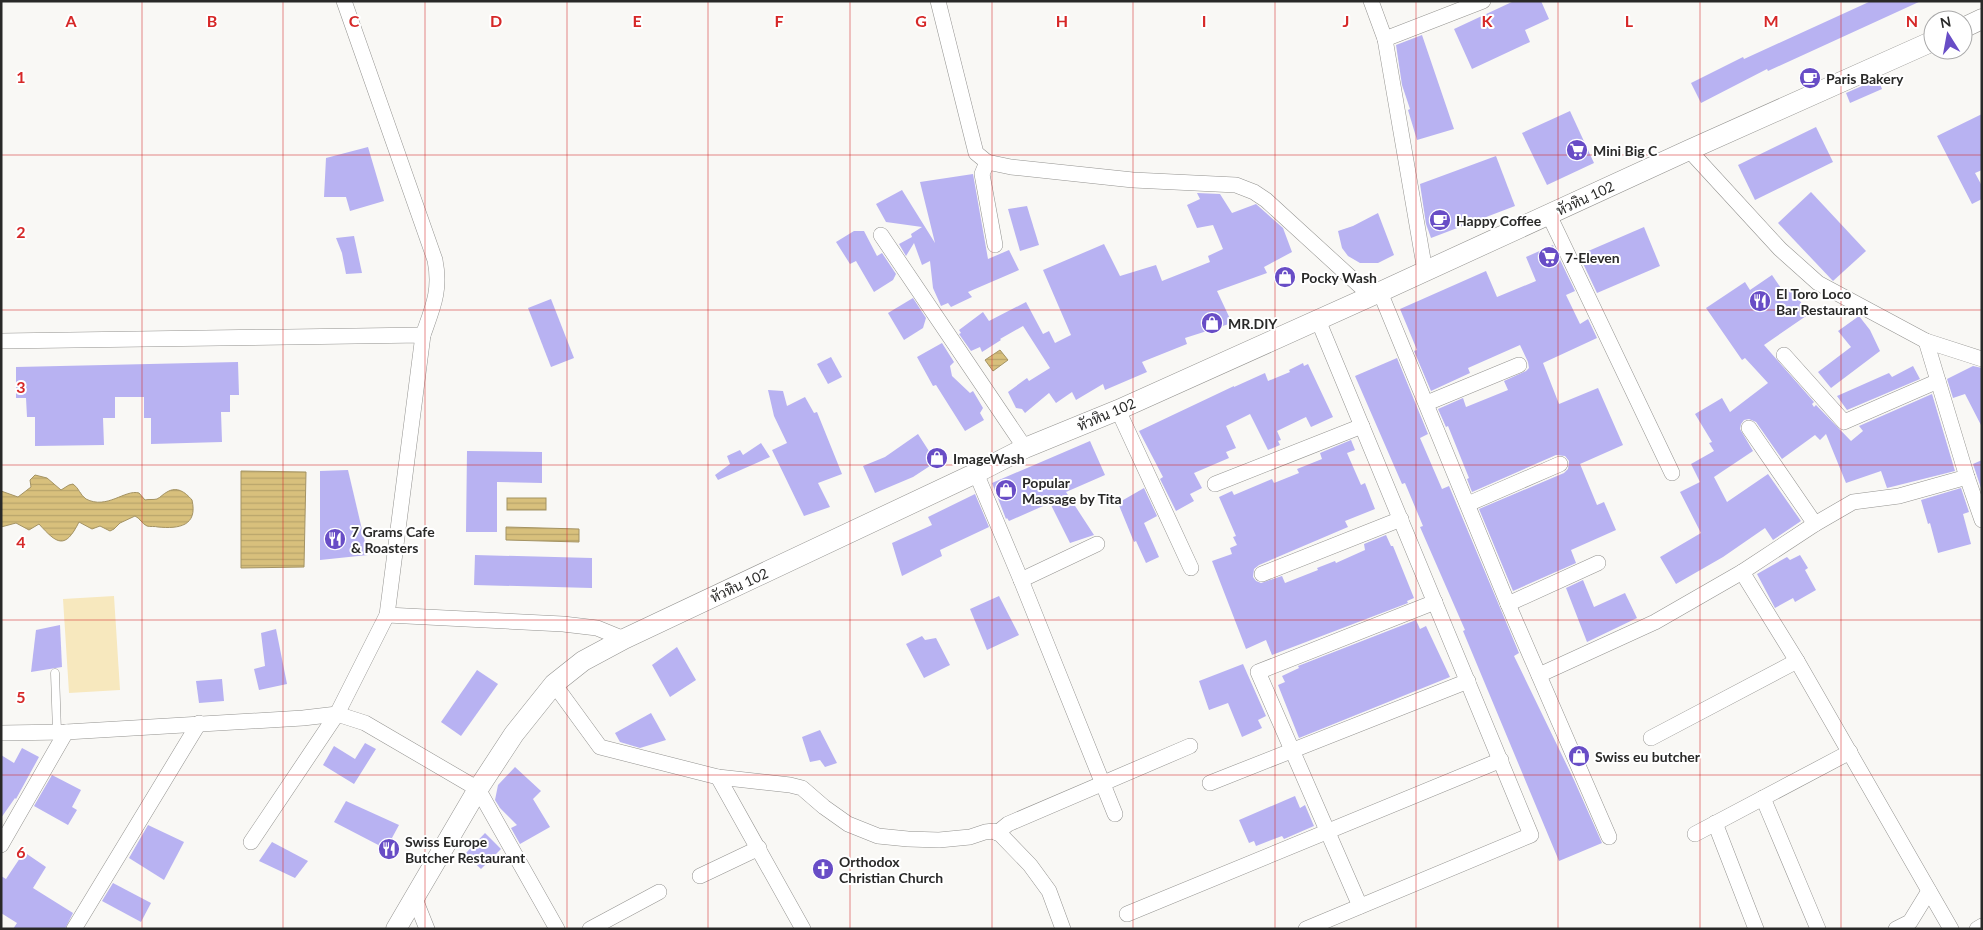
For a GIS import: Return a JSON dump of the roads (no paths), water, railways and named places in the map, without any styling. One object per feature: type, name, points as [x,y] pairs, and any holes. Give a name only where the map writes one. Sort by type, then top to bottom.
[{"type":"street","points":[[251,842],[337,714],[387,615],[423,336],[436,298],[438,276],[435,260],[344,1]]},
{"type":"street","points":[[938,1],[976,153],[987,162],[995,165],[1133,180],[1236,185],[1245,188],[1266,200],[1376,294],[1427,403],[1508,604],[1609,837]]},
{"type":"street","points":[[1371,1],[1385,39],[1425,271]]},
{"type":"street","points":[[1385,39],[1483,1]]},
{"type":"street","name":"หัวหิน 102","points":[[396,929],[478,789],[514,734],[554,684],[583,662],[624,639],[976,473],[1024,448],[1118,410],[1923,45]]},
{"type":"street","points":[[1689,150],[1780,249],[1818,283],[1926,341],[1982,359]]},
{"type":"street","points":[[987,162],[982,174],[995,244]]},
{"type":"street","points":[[1549,215],[1672,472]]},
{"type":"street","points":[[881,235],[1024,448]]},
{"type":"street","points":[[1306,929],[1531,835],[1318,320]]},
{"type":"street","points":[[1,341],[423,336]]},
{"type":"street","points":[[1926,341],[1982,520]]},
{"type":"street","points":[[1784,355],[1844,422],[1938,381]]},
{"type":"street","points":[[1427,403],[1519,364]]},
{"type":"street","points":[[1118,410],[1191,568]]},
{"type":"street","points":[[1215,484],[1362,426]]},
{"type":"street","points":[[1749,428],[1815,524]]},
{"type":"street","points":[[1468,504],[1560,464]]},
{"type":"street","points":[[976,473],[1115,814]]},
{"type":"street","points":[[1539,675],[1655,622],[1742,572],[1815,524],[1853,502],[1899,496],[1967,477]]},
{"type":"street","points":[[1262,574],[1401,519]]},
{"type":"street","points":[[1021,580],[1097,544]]},
{"type":"street","points":[[1508,604],[1598,563]]},
{"type":"street","points":[[1742,572],[1797,661],[1951,929]]},
{"type":"street","points":[[1360,906],[1258,672],[1435,602]]},
{"type":"street","points":[[387,615],[563,624],[597,628],[624,639]]},
{"type":"street","points":[[1651,738],[1797,661]]},
{"type":"street","points":[[1210,783],[1468,681]]},
{"type":"street","points":[[554,684],[600,747],[718,776],[802,788],[848,824],[878,836],[939,840],[970,837],[985,832],[997,833],[1030,865],[1049,891],[1063,929]]},
{"type":"street","points":[[1,733],[62,732],[302,718],[337,714],[365,722],[478,789],[557,929]]},
{"type":"street","points":[[74,929],[199,723]]},
{"type":"street","points":[[1,845],[62,732]]},
{"type":"street","points":[[997,833],[1008,824],[1102,782],[1190,746]]},
{"type":"street","points":[[1695,834],[1850,752]]},
{"type":"street","points":[[1127,914],[1501,760]]},
{"type":"street","points":[[718,776],[803,929]]},
{"type":"street","points":[[1763,798],[1818,929]]},
{"type":"street","points":[[1715,823],[1756,929]]},
{"type":"street","points":[[700,876],[759,848]]},
{"type":"street","points":[[1896,929],[1910,922],[1929,891]]},
{"type":"street","points":[[590,929],[659,892]]},
{"type":"street","points":[[415,899],[427,929]]},
{"type":"street","points":[[1977,929],[1982,926]]},
{"type":"lane","points":[[55,673],[62,732]]},
{"type":"place","name":"Paris Bakery","points":[[1810,78]]},
{"type":"place","name":"Mini Big C","points":[[1577,150]]},
{"type":"place","name":"Happy Coffee","points":[[1440,220]]},
{"type":"place","name":"7-Eleven","points":[[1549,257]]},
{"type":"place","name":"Pocky Wash","points":[[1285,277]]},
{"type":"place","name":"El Toro Loco Bar Restaurant","points":[[1760,301]]},
{"type":"place","name":"MR.DIY","points":[[1212,323]]},
{"type":"place","name":"ImageWash","points":[[937,458]]},
{"type":"place","name":"Popular Massage by Tita","points":[[1006,490]]},
{"type":"place","name":"7 Grams Cafe & Roasters","points":[[335,539]]},
{"type":"place","name":"Swiss eu butcher","points":[[1579,756]]},
{"type":"place","name":"Swiss Europe Butcher Restaurant","points":[[389,849]]},
{"type":"place","name":"Orthodox Christian Church","points":[[823,869]]}]
